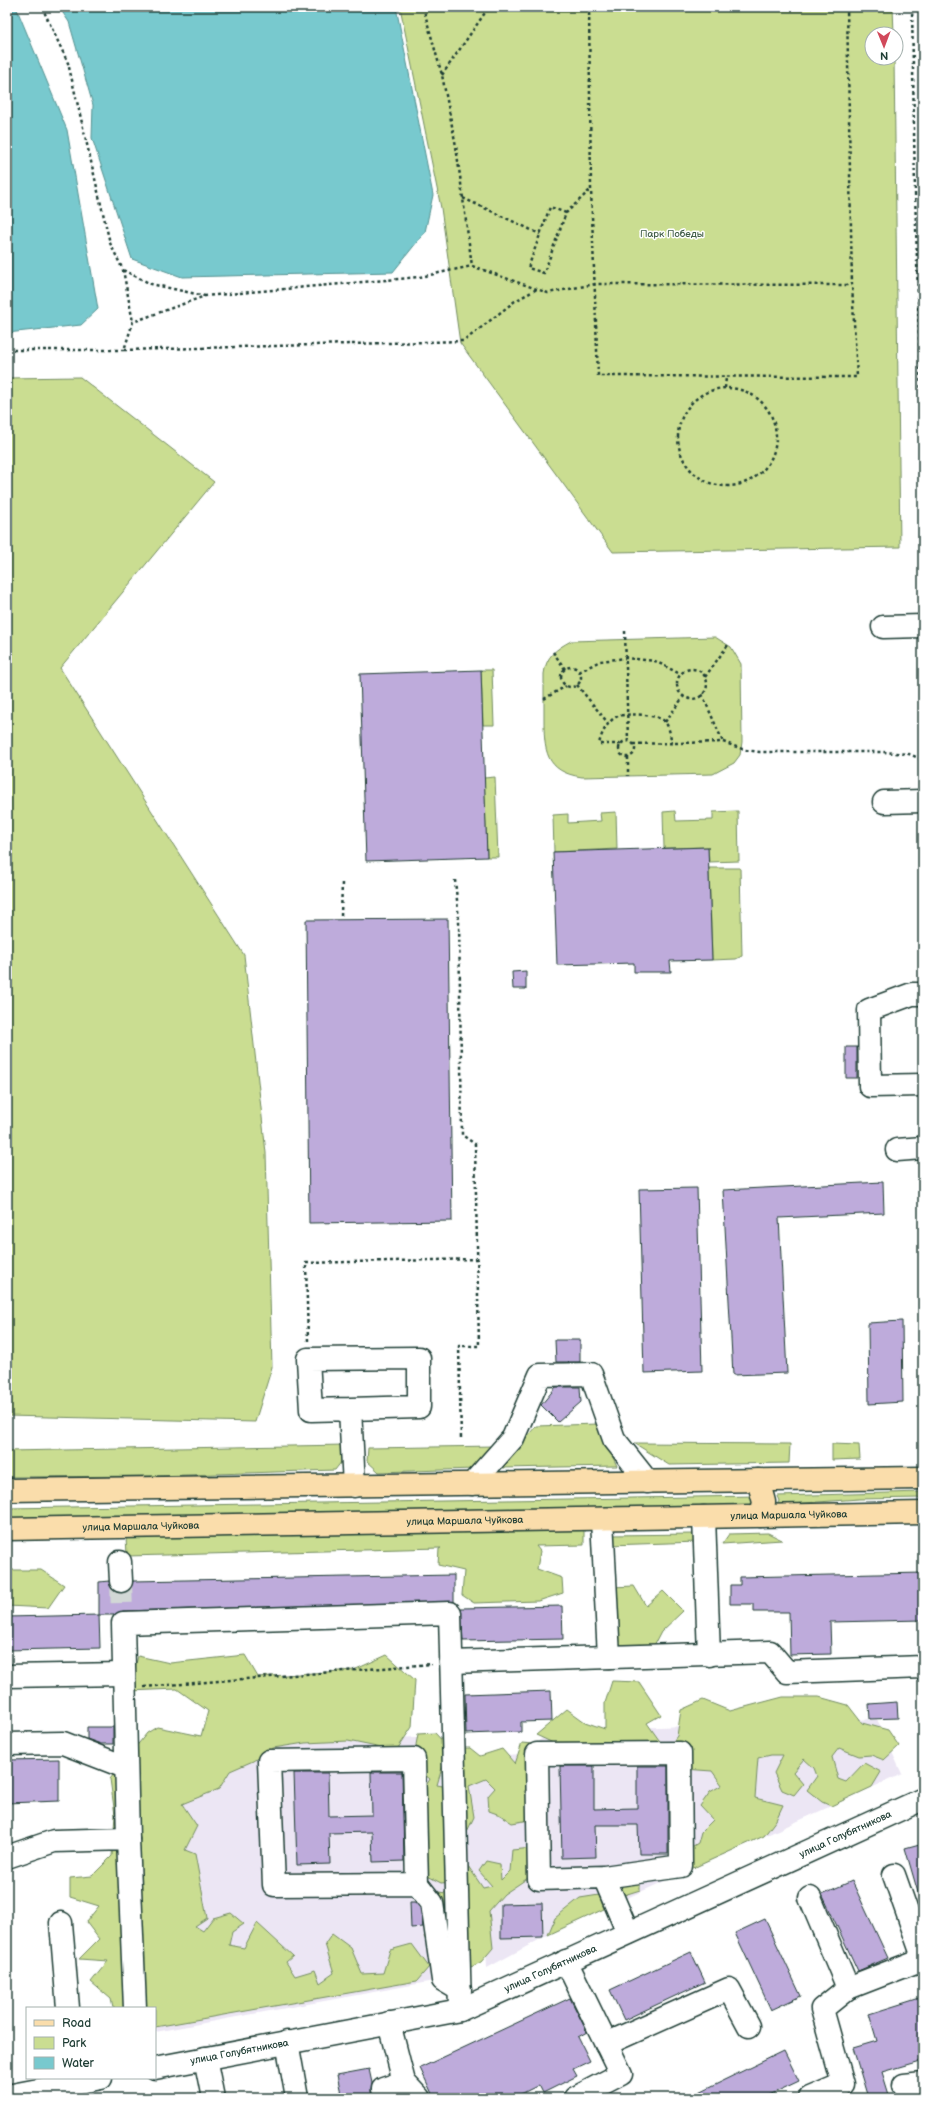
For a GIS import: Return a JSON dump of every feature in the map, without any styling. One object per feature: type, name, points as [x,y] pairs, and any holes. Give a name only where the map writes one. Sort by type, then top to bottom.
[{"type":"main road","points":[[7,1490],[923,1478]]},
{"type":"main road","points":[[758,1480],[764,1502],[760,1516]]},
{"type":"main road","name":"улица Маршала Чуйкова","points":[[7,1529],[923,1513]]},
{"type":"street","points":[[883,627],[923,626]]},
{"type":"street","points":[[884,802],[923,801]]},
{"type":"street","points":[[923,994],[912,994],[869,1010],[870,1086],[923,1085]]},
{"type":"street","points":[[897,1150],[923,1148]]},
{"type":"street","points":[[419,1358],[419,1407],[350,1409],[311,1410],[308,1359],[419,1358]]},
{"type":"street","points":[[472,1484],[513,1438],[540,1375],[591,1374],[614,1439],[648,1482]]},
{"type":"street","points":[[350,1409],[354,1486]]},
{"type":"street","points":[[704,1517],[709,1655]]},
{"type":"street","points":[[602,1519],[609,1657]]},
{"type":"street","points":[[135,2007],[125,1767],[122,1618],[450,1613],[460,2000]]},
{"type":"street","points":[[451,1662],[770,1652],[787,1672],[923,1667]]},
{"type":"street","points":[[7,1676],[123,1681]]},
{"type":"street","points":[[7,1744],[63,1743],[125,1767]]},
{"type":"street","points":[[680,1753],[681,1866],[604,1877],[539,1878],[537,1754],[680,1753]]},
{"type":"street","points":[[417,1884],[274,1885],[269,1761],[414,1759],[417,1884],[432,1903],[443,1980],[460,2000]]},
{"type":"street","name":"улица Голубятникова","points":[[156,2068],[389,2023],[460,2000],[566,1961],[923,1799]]},
{"type":"street","points":[[7,1857],[54,1841],[128,1839]]},
{"type":"street","points":[[810,2098],[843,2084],[822,2009],[848,1988],[923,1958],[894,1875]]},
{"type":"street","points":[[604,1877],[628,1932]]},
{"type":"street","points":[[810,1898],[848,1988]]},
{"type":"street","points":[[61,1923],[68,2007]]},
{"type":"street","points":[[566,1961],[621,2074],[575,2098]]},
{"type":"street","points":[[606,2044],[729,1989],[749,2026]]},
{"type":"street","points":[[389,2023],[404,2082],[419,2098]]},
{"type":"street","points":[[287,2042],[297,2098]]},
{"type":"street","points":[[205,2058],[213,2098]]},
{"type":"street","points":[[7,2096],[66,2091],[98,2079]]},
{"type":"street","points":[[384,2098],[383,2089],[404,2082]]},
{"type":"path","points":[[42,7],[68,63],[110,243],[123,270],[133,322],[124,350]]},
{"type":"path","points":[[423,7],[442,75],[456,146],[472,266]]},
{"type":"path","points":[[442,75],[489,7]]},
{"type":"path","points":[[589,7],[591,189],[598,376],[857,377],[852,285],[847,7]]},
{"type":"path","points":[[912,7],[915,191],[923,471]]},
{"type":"path","points":[[566,213],[550,207],[528,268],[544,273],[566,213],[591,189]]},
{"type":"path","points":[[463,198],[540,234]]},
{"type":"path","points":[[133,322],[205,296],[420,277],[472,266],[548,293],[595,284],[852,285]]},
{"type":"path","points":[[123,270],[151,284],[205,296]]},
{"type":"path","points":[[7,350],[124,350],[464,341],[515,301],[537,289]]},
{"type":"path","points":[[725,388],[726,377]]},
{"type":"path","points":[[725,388],[745,391],[762,402],[773,418],[777,438],[771,460],[764,470],[745,483],[734,486],[711,484],[691,471],[679,451],[678,440],[681,418],[694,400],[709,391],[725,388]]},
{"type":"path","points":[[625,631],[628,741]]},
{"type":"path","points":[[705,677],[728,645]]},
{"type":"path","points":[[553,652],[565,669]]},
{"type":"path","points":[[579,672],[600,661],[626,658],[655,660],[680,674]]},
{"type":"path","points":[[544,699],[566,686],[572,687],[577,685],[581,678],[579,672],[574,668],[565,669]]},
{"type":"path","points":[[565,669],[561,678],[566,686]]},
{"type":"path","points":[[693,669],[698,670],[705,677],[706,686],[702,694],[693,698],[684,696],[678,688],[677,683],[680,674],[684,671],[693,669]]},
{"type":"path","points":[[577,685],[608,723]]},
{"type":"path","points":[[702,694],[723,742]]},
{"type":"path","points":[[665,722],[684,696]]},
{"type":"path","points":[[628,741],[621,744],[599,744],[600,738],[608,723],[617,716],[628,715],[657,716],[665,722],[672,743]]},
{"type":"path","points":[[628,741],[633,744],[723,742],[745,750],[760,752],[883,752],[909,754],[923,760]]},
{"type":"path","points":[[621,744],[621,754],[628,757]]},
{"type":"path","points":[[628,757],[634,752],[633,744]]},
{"type":"path","points":[[628,757],[628,776]]},
{"type":"path","points":[[455,880],[459,920],[462,1135],[475,1144],[479,1346],[459,1346],[461,1439]]},
{"type":"path","points":[[341,916],[342,882]]},
{"type":"path","points":[[308,1359],[306,1263],[478,1259]]},
{"type":"path","points":[[123,1681],[451,1662]]},
{"type":"shaded area","points":[[877,1719],[902,1774],[616,1903],[548,1935],[487,1968],[484,1911],[463,1900],[455,1758],[523,1755],[550,1731]]},
{"type":"shaded area","points":[[439,1736],[450,1978],[156,2032],[156,2007],[136,1750]]},
{"type":"green space","name":"Парк Победы","points":[[400,7],[893,7],[894,26],[864,26],[864,66],[894,66],[900,547],[613,552],[460,343],[441,208]]},
{"type":"green space","points":[[919,7],[923,7],[923,170],[922,170]]},
{"type":"green space","points":[[80,377],[214,482],[60,668],[244,955],[266,1153],[272,1367],[255,1422],[7,1416],[7,378]]},
{"type":"green space","points":[[715,637],[731,647],[741,664],[742,742],[740,755],[734,763],[713,774],[582,777],[560,770],[554,765],[549,758],[545,740],[544,674],[549,658],[556,650],[571,641]]},
{"type":"green space","points":[[481,670],[492,670],[494,725],[483,725]]},
{"type":"green space","points":[[495,777],[498,857],[487,857],[484,778]]},
{"type":"green space","points":[[675,811],[676,821],[713,820],[713,812],[738,811],[739,861],[709,862],[708,847],[664,848],[663,812]]},
{"type":"green space","points":[[616,812],[617,849],[554,852],[553,815],[568,814],[568,823],[601,821],[600,813]]},
{"type":"green space","points":[[709,868],[740,868],[742,956],[736,959],[712,960]]},
{"type":"green space","points":[[597,1424],[617,1466],[500,1468],[536,1426]]},
{"type":"green space","points":[[634,1443],[790,1444],[789,1463],[669,1465]]},
{"type":"green space","points":[[832,1444],[859,1445],[860,1459],[832,1460]]},
{"type":"green space","points":[[346,1445],[345,1457],[335,1470],[157,1476],[7,1477],[7,1451]]},
{"type":"green space","points":[[495,1446],[475,1469],[379,1472],[367,1461],[368,1448]]},
{"type":"green space","points":[[923,1492],[923,1498],[859,1499],[777,1505],[779,1501],[777,1496]]},
{"type":"green space","points":[[757,1496],[757,1507],[7,1518],[7,1508]]},
{"type":"green space","points":[[584,1528],[584,1545],[536,1546],[540,1551],[537,1569],[562,1578],[563,1593],[538,1601],[474,1603],[462,1595],[464,1571],[438,1565],[439,1549],[441,1548],[127,1556],[126,1536]]},
{"type":"green space","points":[[768,1533],[782,1540],[722,1544],[729,1534]]},
{"type":"green space","points":[[696,1534],[698,1542],[609,1545],[610,1535]]},
{"type":"green space","points":[[7,1570],[41,1570],[64,1585],[48,1608],[7,1606]]},
{"type":"green space","points":[[634,1586],[646,1606],[663,1591],[683,1611],[661,1632],[648,1657],[634,1657],[622,1645],[606,1642],[604,1624],[594,1601],[612,1587]]},
{"type":"green space","points":[[245,1655],[258,1677],[354,1670],[387,1655],[415,1680],[412,1727],[396,1751],[348,1741],[305,1743],[273,1748],[253,1761],[230,1771],[219,1789],[182,1804],[197,1826],[185,1850],[195,1854],[207,1918],[195,1926],[203,1931],[213,1918],[231,1913],[244,1924],[232,1932],[229,1945],[244,1948],[257,1923],[293,1956],[286,1962],[295,1976],[315,1970],[320,1983],[334,1973],[325,1944],[332,1934],[351,1948],[362,1974],[383,1973],[390,1950],[412,1944],[429,1967],[417,1981],[156,2027],[156,2007],[113,2007],[111,1999],[91,1982],[108,1961],[79,1959],[99,1939],[86,1922],[99,1906],[70,1897],[70,1878],[92,1876],[112,1856],[115,1815],[110,1779],[147,1733],[157,1727],[201,1736],[208,1711],[177,1689],[129,1691],[138,1656],[170,1663]]},
{"type":"green space","points":[[612,1681],[639,1682],[661,1715],[647,1723],[659,1740],[668,1748],[677,1736],[681,1710],[703,1700],[730,1711],[783,1697],[819,1697],[848,1705],[862,1723],[888,1730],[899,1746],[884,1760],[871,1755],[859,1756],[839,1748],[832,1757],[838,1779],[846,1782],[864,1763],[881,1772],[872,1787],[831,1806],[822,1802],[807,1790],[817,1776],[814,1768],[804,1759],[793,1772],[803,1784],[794,1795],[782,1790],[774,1773],[783,1755],[771,1755],[758,1758],[755,1798],[783,1805],[776,1820],[764,1836],[680,1874],[671,1860],[698,1843],[701,1832],[713,1820],[700,1806],[710,1792],[722,1785],[712,1771],[684,1769],[684,1749],[562,1747],[536,1735],[567,1709],[585,1722],[605,1729],[605,1703]]},
{"type":"green space","points":[[435,1733],[448,1747],[437,1785],[448,1787],[458,1748],[470,1748],[480,1756],[502,1749],[515,1764],[522,1743],[533,1744],[531,1780],[524,1792],[532,1800],[530,1820],[512,1823],[500,1815],[489,1811],[488,1796],[495,1788],[486,1779],[469,1786],[474,1817],[463,1840],[464,1860],[483,1888],[492,1886],[479,1871],[486,1861],[500,1864],[501,1880],[510,1871],[512,1850],[532,1848],[534,1874],[504,1894],[489,1911],[493,1948],[481,1962],[455,1975],[446,1967],[424,1937],[428,1928],[443,1912],[439,1892],[453,1894],[453,1882],[441,1883],[420,1872],[423,1780],[427,1784],[430,1779],[419,1770],[416,1745],[418,1734]]},
{"type":"green space","points":[[614,1881],[640,1881],[640,1890],[621,1896]]},
{"type":"green space","points":[[599,1895],[604,1909],[548,1935],[555,1918],[580,1898]]},
{"type":"water","points":[[7,7],[16,7],[67,130],[98,309],[81,325],[7,333]]},
{"type":"water","points":[[59,7],[396,7],[433,195],[425,232],[393,272],[182,277],[132,259],[92,138],[93,105],[69,22]]},
{"type":"building","points":[[481,670],[487,857],[366,861],[360,674]]},
{"type":"building","points":[[708,847],[712,960],[670,961],[671,972],[634,972],[634,963],[557,965],[553,852]]},
{"type":"building","points":[[448,919],[452,1221],[309,1223],[306,920]]},
{"type":"building","points":[[526,971],[526,989],[513,989],[512,972]]},
{"type":"building","points":[[846,1047],[857,1047],[857,1078],[846,1078]]},
{"type":"building","points":[[883,1182],[884,1213],[779,1218],[787,1373],[733,1375],[723,1190]]},
{"type":"building","points":[[697,1188],[702,1371],[644,1373],[639,1189]]},
{"type":"building","points":[[902,1321],[903,1402],[869,1404],[868,1323]]},
{"type":"building","points":[[555,1340],[580,1340],[580,1362],[556,1362]]},
{"type":"building","points":[[556,1387],[580,1387],[581,1402],[558,1422],[541,1405]]},
{"type":"building","points":[[923,1573],[923,1620],[830,1622],[831,1654],[790,1655],[789,1612],[754,1612],[754,1604],[730,1604],[730,1585],[740,1585],[740,1577]]},
{"type":"building","points":[[454,1575],[454,1602],[123,1611],[114,1615],[99,1615],[99,1582],[109,1581],[111,1588],[115,1592],[121,1593],[128,1591],[133,1581]]},
{"type":"building","points":[[562,1606],[563,1639],[463,1641],[461,1608]]},
{"type":"building","points":[[99,1615],[100,1648],[7,1650],[7,1617]]},
{"type":"building","points":[[551,1691],[552,1721],[521,1722],[521,1732],[466,1734],[465,1694]]},
{"type":"building","points":[[897,1702],[898,1718],[870,1719],[869,1704]]},
{"type":"building","points":[[87,1727],[113,1727],[113,1744],[101,1744],[87,1739]]},
{"type":"building","points":[[59,1759],[59,1801],[7,1803],[7,1760]]},
{"type":"building","points":[[560,1766],[594,1766],[594,1809],[637,1808],[637,1766],[668,1766],[668,1854],[639,1854],[638,1825],[595,1825],[596,1857],[562,1858]]},
{"type":"building","points":[[371,1772],[402,1772],[404,1861],[373,1862],[372,1832],[329,1833],[330,1864],[297,1865],[294,1773],[328,1773],[329,1816],[372,1815]]},
{"type":"building","points":[[923,1843],[923,1895],[919,1896],[905,1848]]},
{"type":"building","points":[[852,1881],[888,1958],[858,1971],[822,1894]]},
{"type":"building","points":[[410,1902],[415,1902],[420,1908],[423,1927],[411,1928]]},
{"type":"building","points":[[542,1903],[543,1937],[501,1938],[501,1904]]},
{"type":"building","points":[[765,1919],[801,1996],[771,2010],[735,1933]]},
{"type":"building","points":[[691,1952],[705,1982],[624,2020],[610,1990]]},
{"type":"building","points":[[923,1997],[923,2060],[882,2072],[890,2098],[868,2098],[853,2048],[877,2041],[869,2014]]},
{"type":"building","points":[[570,1998],[587,2032],[578,2037],[590,2061],[573,2069],[577,2076],[543,2093],[539,2085],[513,2098],[434,2098],[420,2068]]},
{"type":"building","points":[[784,2051],[799,2081],[763,2098],[687,2098]]},
{"type":"building","points":[[369,2069],[372,2083],[372,2098],[342,2098],[337,2075]]},
{"type":"tunnel","points":[[121,1581],[122,1614]]}]
